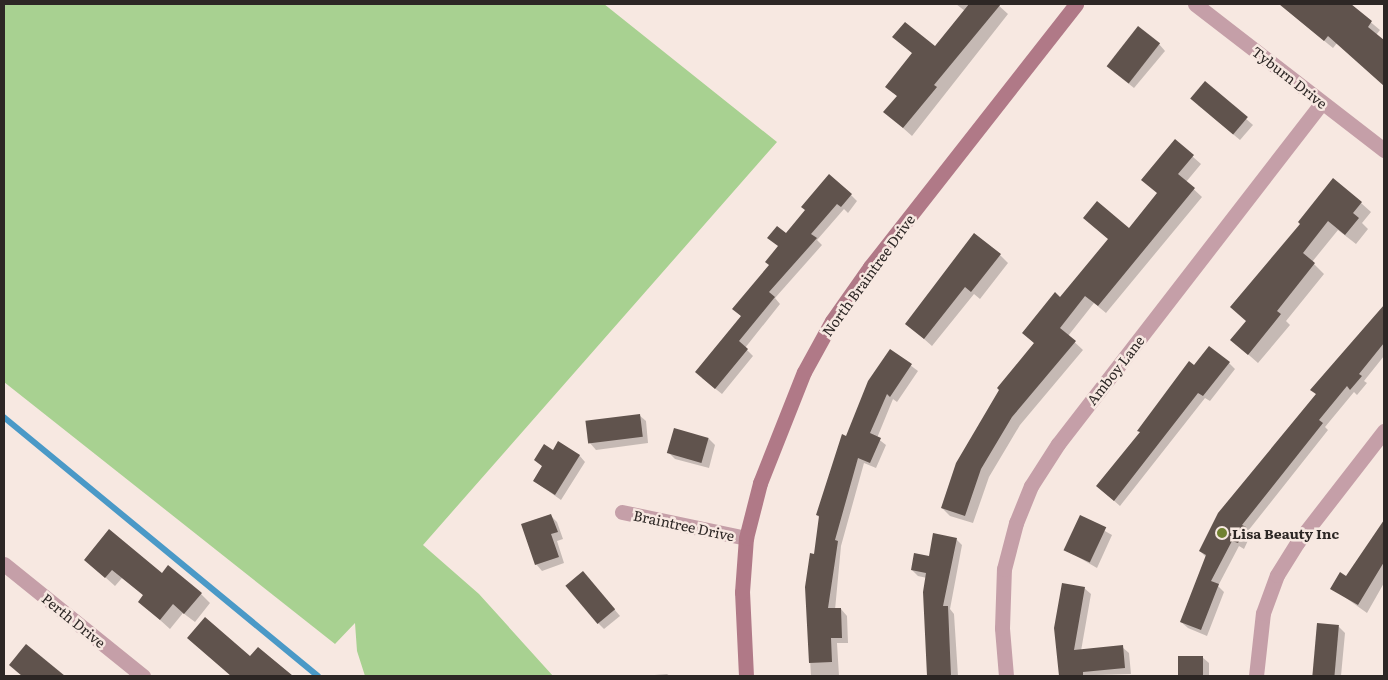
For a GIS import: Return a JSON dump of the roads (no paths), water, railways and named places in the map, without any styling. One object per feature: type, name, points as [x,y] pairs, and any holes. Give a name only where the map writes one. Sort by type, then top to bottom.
[{"type":"street","name":"North Braintree Drive","points":[[746,676],[742,592],[746,538],[760,483],[779,430],[804,372],[832,321],[870,267],[1076,4]]},
{"type":"street","name":"Tyburn Drive","points":[[1195,4],[1384,150]]},
{"type":"street","name":"Amboy Lane","points":[[1006,676],[1004,570],[1016,523],[1031,486],[1058,444],[1322,102]]},
{"type":"street","points":[[1256,676],[1263,613],[1277,575],[1297,543],[1384,431]]},
{"type":"street","name":"Braintree Drive","points":[[622,512],[746,538]]},
{"type":"street","name":"Perth Drive","points":[[4,564],[138,674]]},
{"type":"waterway","points":[[4,417],[318,676]]},
{"type":"place","name":"Lisa Beauty Inc","points":[[1222,533]]}]
